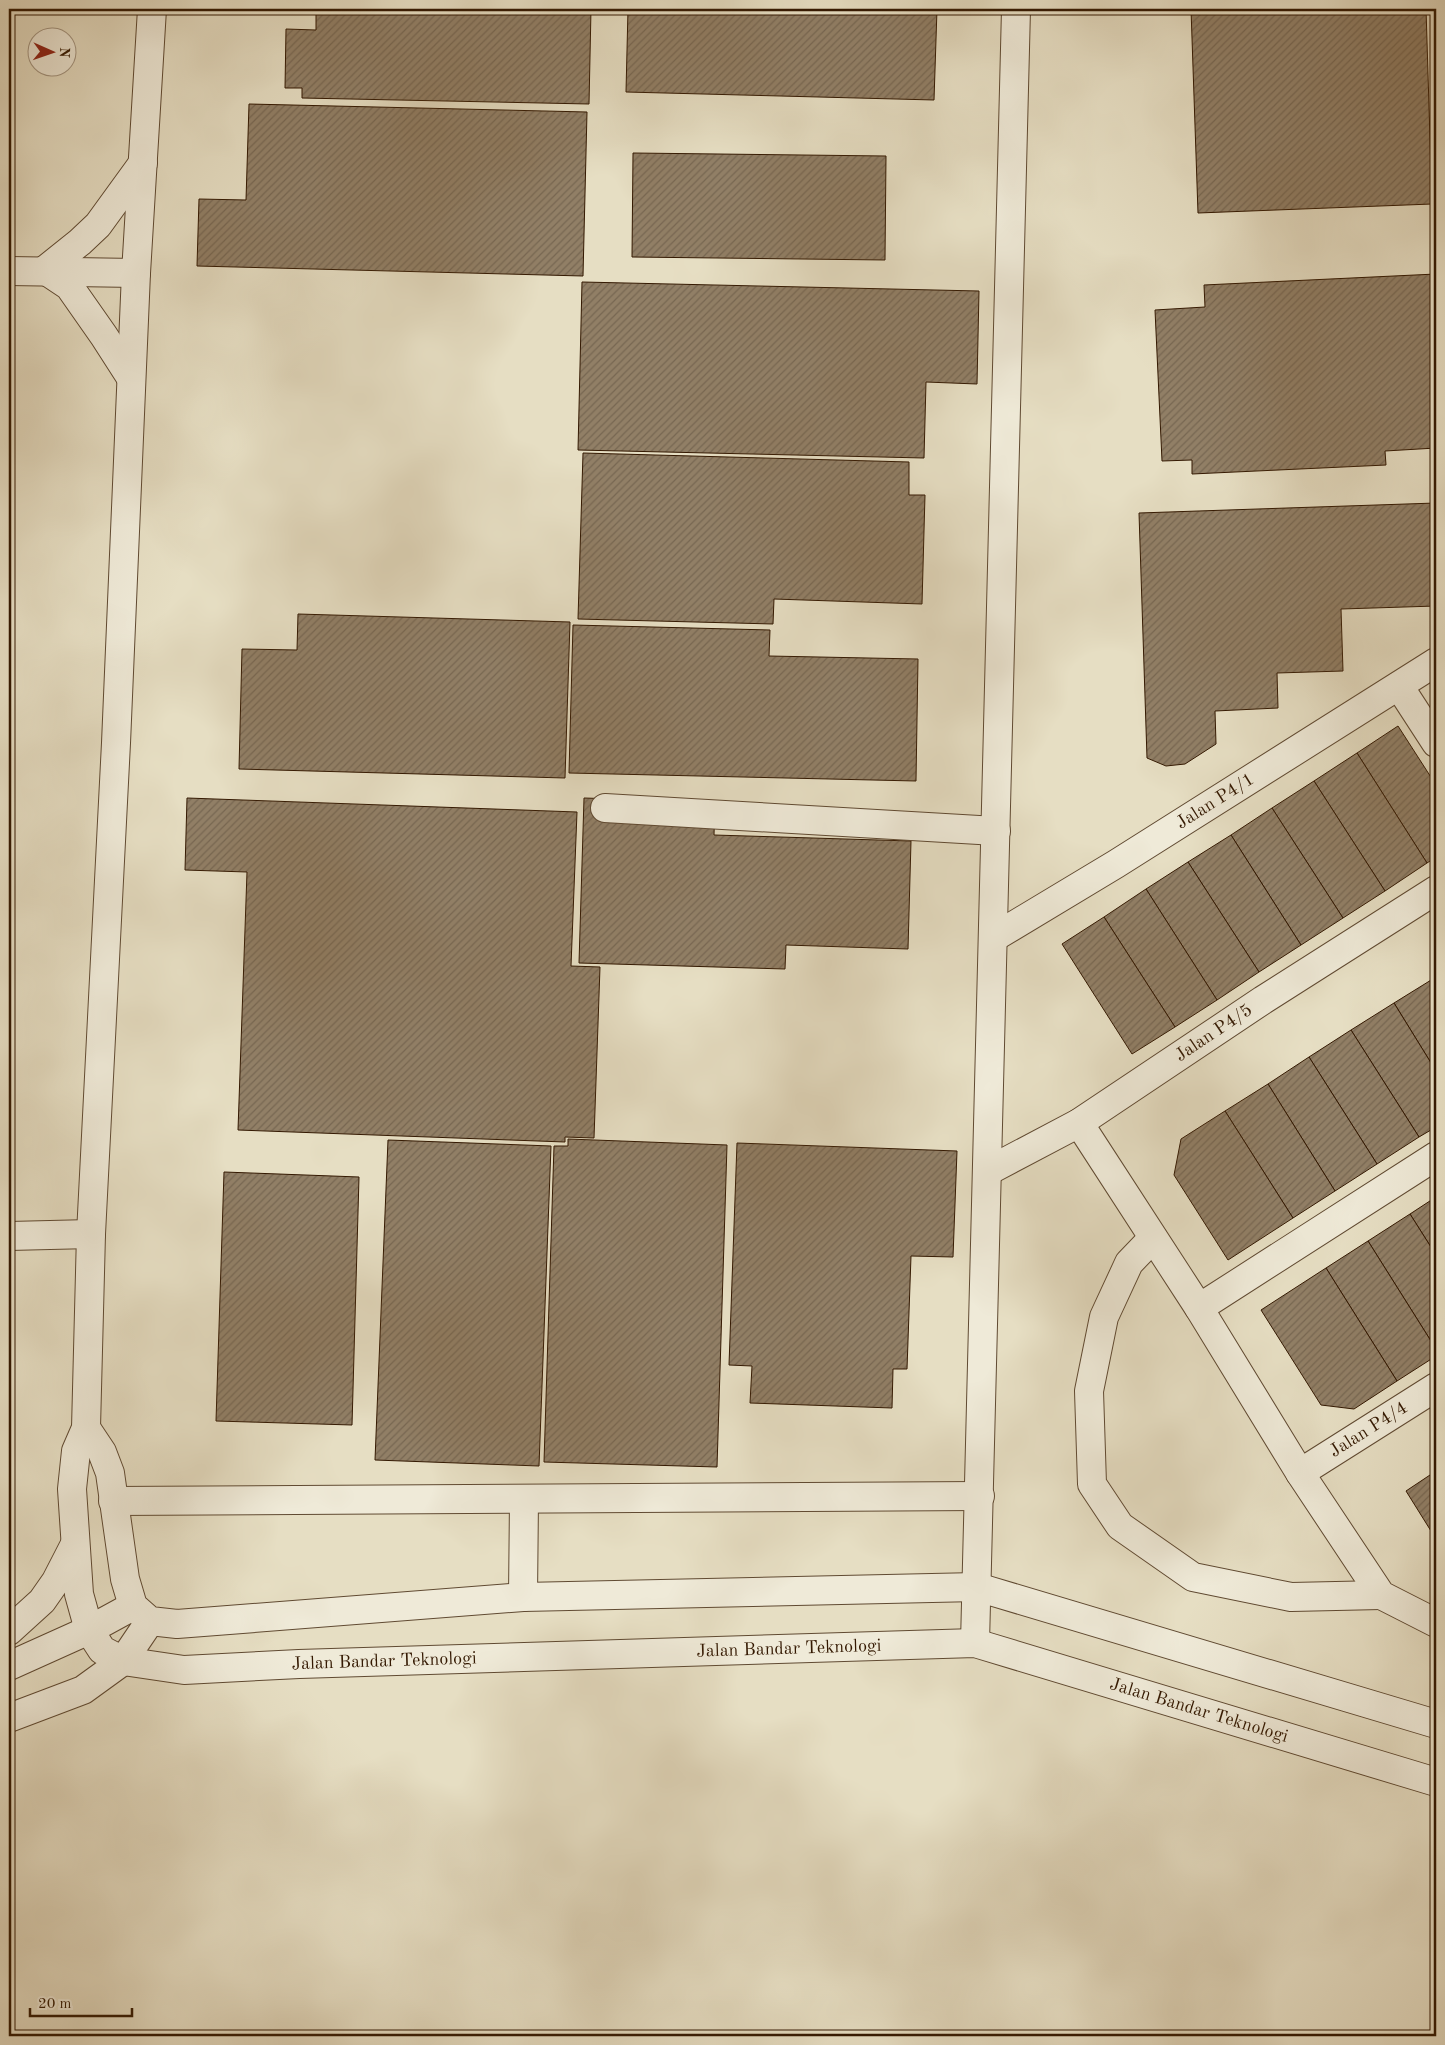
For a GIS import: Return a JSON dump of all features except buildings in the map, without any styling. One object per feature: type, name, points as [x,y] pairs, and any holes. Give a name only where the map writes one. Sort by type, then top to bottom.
[{"type":"street","points":[[9,1718],[83,1690],[123,1661],[142,1613],[125,1579],[110,1473],[102,1452],[86,1428],[91,1234],[116,743],[136,273],[152,9]]},
{"type":"street","points":[[975,1643],[1016,9]]},
{"type":"street","points":[[45,270],[98,225],[144,163]]},
{"type":"street","points":[[45,270],[69,286],[131,378]]},
{"type":"street","points":[[9,271],[45,270],[136,273]]},
{"type":"street","name":"Jalan P4/1","points":[[993,938],[1125,859],[1436,662]]},
{"type":"street","points":[[1399,686],[1436,743]]},
{"type":"street","points":[[605,808],[996,831]]},
{"type":"street","name":"Jalan P4/5","points":[[988,1171],[1078,1123],[1263,1000],[1436,890]]},
{"type":"street","points":[[1078,1123],[1199,1308],[1300,1473],[1381,1595]]},
{"type":"street","points":[[1199,1308],[1436,1156]]},
{"type":"street","points":[[9,1236],[91,1234]]},
{"type":"street","points":[[1152,1238],[1128,1262],[1104,1317],[1089,1391],[1092,1484],[1120,1526],[1193,1578],[1291,1597],[1381,1595],[1436,1623]]},
{"type":"street","name":"Jalan P4/4","points":[[1300,1473],[1436,1387]]},
{"type":"street","name":"Jalan Bandar Teknologi","points":[[86,1428],[76,1452],[72,1489],[79,1594],[89,1630],[102,1650],[123,1661],[184,1670],[308,1664],[975,1643],[1436,1782]]},
{"type":"street","points":[[113,1501],[980,1496]]},
{"type":"street","points":[[523,1597],[524,1500]]},
{"type":"street","points":[[9,1631],[42,1602],[56,1581],[75,1543]]},
{"type":"street","points":[[9,1666],[89,1630],[142,1613],[177,1624],[523,1597],[977,1587],[1436,1724]]}]
